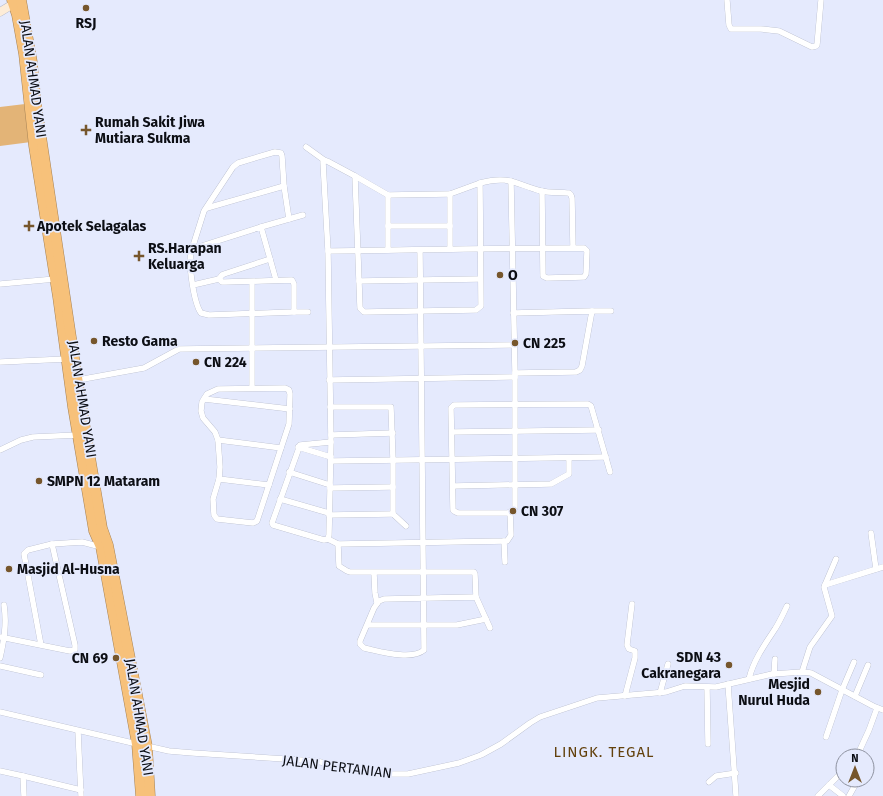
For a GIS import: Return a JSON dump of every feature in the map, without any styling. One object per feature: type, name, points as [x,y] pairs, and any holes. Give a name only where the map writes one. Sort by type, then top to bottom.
[{"type":"highway","name":"JALAN AHMAD YANI","points":[[17,1],[32,62],[60,288],[78,380],[77,405],[98,529],[103,545],[142,745],[150,796]]},
{"type":"highway","points":[[60,288],[67,359],[77,405],[78,434],[98,529]]},
{"type":"highway","points":[[141,796],[142,745]]},
{"type":"street","points":[[727,0],[729,25],[732,29],[761,29],[779,31],[814,47],[817,45],[821,0]]},
{"type":"street","points":[[0,12],[17,1]]},
{"type":"street","points":[[306,147],[324,160],[388,195],[450,194],[493,180],[511,181],[542,191],[568,193],[572,198],[573,248]]},
{"type":"street","points":[[289,219],[281,153],[276,152],[238,163],[233,167],[204,211],[192,249],[190,265],[193,284],[198,307],[201,313],[308,312]]},
{"type":"street","points":[[324,160],[328,251],[331,435],[328,538]]},
{"type":"street","points":[[355,176],[360,308],[364,312],[478,309],[481,306],[480,183]]},
{"type":"street","points":[[511,181],[513,345],[515,375],[515,404],[514,431],[515,508],[514,511],[510,512],[456,512],[453,510],[451,408],[454,405],[515,404],[588,404],[591,406],[599,430],[610,472]]},
{"type":"street","points":[[207,208],[284,186]]},
{"type":"street","points":[[328,251],[512,248],[543,248],[584,248],[587,251],[586,274],[582,278],[544,277],[543,274],[543,248],[542,191]]},
{"type":"street","points":[[450,194],[450,249]]},
{"type":"street","points":[[388,195],[388,250]]},
{"type":"street","points":[[192,249],[303,215]]},
{"type":"street","points":[[388,226],[450,226]]},
{"type":"street","points":[[261,227],[276,280]]},
{"type":"street","points":[[420,250],[420,379],[423,460],[423,542],[424,572],[424,598],[424,650],[423,652],[409,655],[397,655],[364,648],[361,646],[360,641],[374,608],[377,603],[384,599],[424,598],[476,597]]},
{"type":"street","points":[[219,279],[222,274],[270,259]]},
{"type":"street","points":[[193,284],[219,279],[222,282],[276,280],[293,281],[294,312]]},
{"type":"street","points":[[359,281],[480,279]]},
{"type":"street","points":[[252,282],[252,388]]},
{"type":"street","points":[[0,284],[60,288]]},
{"type":"street","points":[[330,380],[420,379],[576,372],[580,370],[582,366],[592,311]]},
{"type":"street","points":[[513,312],[611,311]]},
{"type":"street","points":[[78,380],[148,367],[176,350],[513,345]]},
{"type":"street","points":[[0,362],[67,359]]},
{"type":"street","points":[[218,389],[288,389],[290,394],[289,424],[257,521],[255,523],[217,519],[214,515],[213,500],[219,479],[220,467],[218,440],[215,432],[203,418],[201,411],[202,402],[204,399],[207,394],[218,389]]},
{"type":"street","points":[[204,399],[290,409]]},
{"type":"street","points":[[330,407],[391,407],[394,460],[393,514]]},
{"type":"street","points":[[452,432],[599,430]]},
{"type":"street","points":[[331,435],[393,433]]},
{"type":"street","points":[[0,450],[22,440],[33,437],[78,434]]},
{"type":"street","points":[[218,440],[281,448]]},
{"type":"street","points":[[331,442],[303,444],[298,447],[272,523],[273,525],[324,540],[328,538],[338,544],[507,541],[510,537],[510,512]]},
{"type":"street","points":[[298,447],[331,459],[423,460],[606,457]]},
{"type":"street","points":[[453,486],[554,483],[569,474],[569,458]]},
{"type":"street","points":[[289,472],[330,486],[393,487]]},
{"type":"street","points":[[219,479],[269,485]]},
{"type":"street","points":[[280,499],[329,514],[393,514],[406,526]]},
{"type":"street","points":[[871,533],[876,569]]},
{"type":"street","points":[[504,541],[505,562]]},
{"type":"street","points":[[40,645],[24,553],[52,544],[82,542],[103,545]]},
{"type":"street","points":[[2,637],[71,652],[75,650],[52,544]]},
{"type":"street","points":[[338,544],[338,563],[341,568],[350,572],[474,572],[476,597],[490,628]]},
{"type":"street","points":[[802,672],[810,647],[832,616],[825,593],[825,585],[836,559]]},
{"type":"street","points":[[825,585],[883,567]]},
{"type":"street","points":[[374,573],[377,603]]},
{"type":"street","points":[[625,696],[635,658],[635,651],[628,649],[627,645],[632,604]]},
{"type":"street","points":[[0,658],[2,637],[6,620],[4,606]]},
{"type":"street","points":[[749,679],[759,655],[787,606]]},
{"type":"street","points":[[368,625],[463,624],[486,619]]},
{"type":"street","points":[[774,674],[775,659]]},
{"type":"street","points":[[826,737],[842,690],[854,662]]},
{"type":"street","points":[[660,693],[668,664]]},
{"type":"street","points":[[855,696],[868,665]]},
{"type":"street","points":[[0,666],[41,675]]},
{"type":"street","name":"JALAN PERTANIAN","points":[[0,712],[78,731],[169,750],[193,753],[316,761],[375,774],[408,774],[459,763],[481,755],[501,744],[530,723],[546,715],[596,698],[660,693],[685,686],[716,687],[774,674],[802,672],[811,673],[880,709]]},
{"type":"street","points":[[728,684],[736,773],[736,796]]},
{"type":"street","points":[[707,687],[708,744]]},
{"type":"street","points":[[861,748],[880,709]]},
{"type":"street","points":[[0,771],[81,793],[78,731]]},
{"type":"street","points":[[709,782],[716,776],[736,773]]},
{"type":"street","points":[[22,776],[24,796]]},
{"type":"street","points":[[818,796],[835,779]]},
{"type":"street","points":[[829,785],[843,796]]},
{"type":"shaded area","points":[[25,104],[31,142],[0,146],[0,107]]},
{"type":"place","name":"RSJ","points":[[86,8]]},
{"type":"place","name":"Rumah Sakit Jiwa Mutiara Sukma","points":[[86,130]]},
{"type":"place","name":"Apotek Selagalas","points":[[29,226]]},
{"type":"place","name":"RS.Harapan Keluarga","points":[[139,256]]},
{"type":"place","name":"O","points":[[500,275]]},
{"type":"place","name":"Resto Gama","points":[[94,341]]},
{"type":"place","name":"CN 225","points":[[515,343]]},
{"type":"place","name":"CN 224","points":[[196,362]]},
{"type":"place","name":"SMPN 12 Mataram","points":[[39,481]]},
{"type":"place","name":"CN 307","points":[[513,511]]},
{"type":"place","name":"Masjid Al-Husna","points":[[9,569]]},
{"type":"place","name":"CN 69","points":[[116,658]]},
{"type":"place","name":"SDN 43 Cakranegara","points":[[729,665]]},
{"type":"place","name":"Mesjid Nurul Huda","points":[[818,692]]},
{"type":"district","name":"LINGK. TEGAL","points":[[604,752]]}]
